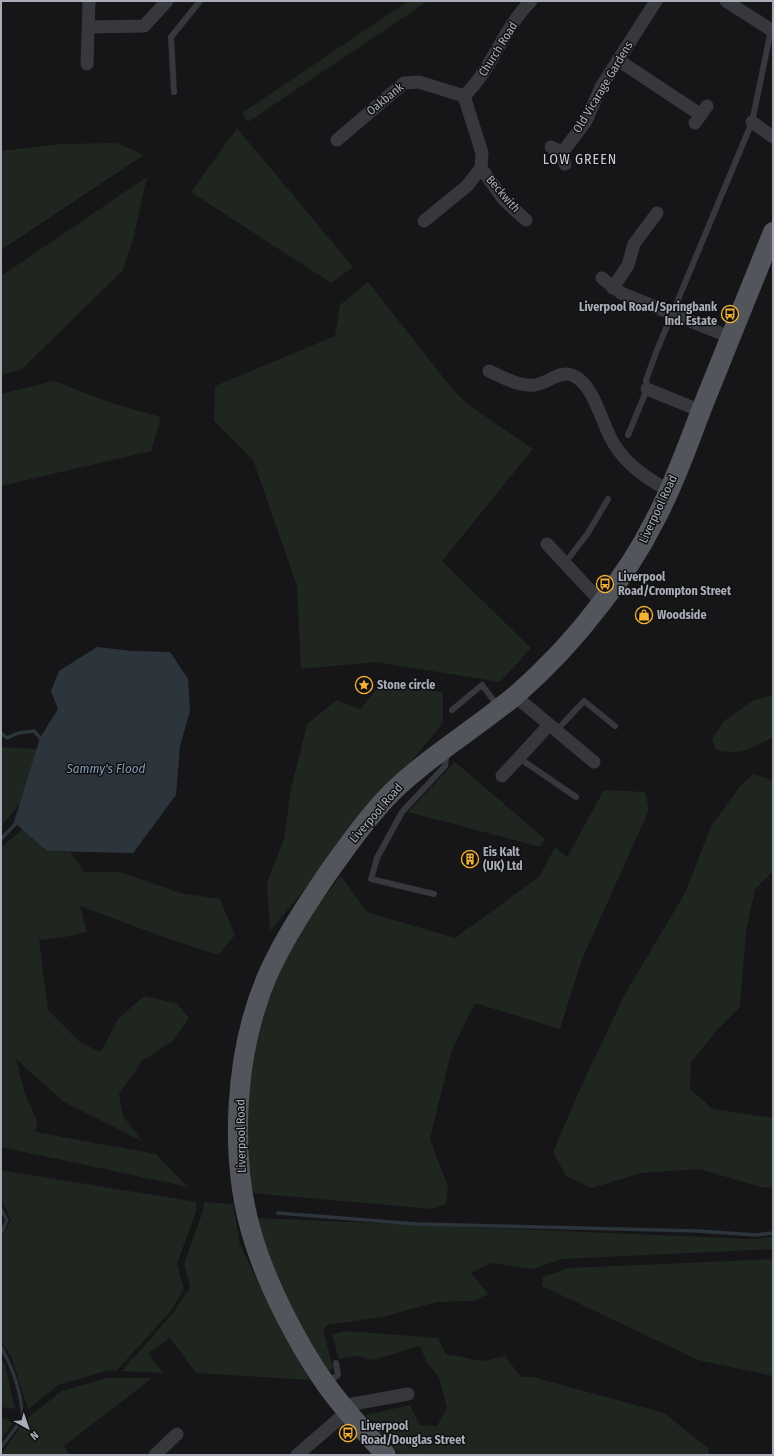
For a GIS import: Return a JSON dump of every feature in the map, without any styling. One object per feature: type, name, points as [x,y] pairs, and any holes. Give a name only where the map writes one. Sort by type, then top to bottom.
[{"type":"main road","name":"Liverpool Road","points":[[386,1455],[325,1384],[302,1346],[268,1280],[253,1238],[247,1216],[241,1176],[238,1120],[239,1094],[247,1043],[260,996],[269,972],[283,944],[314,893],[361,827],[377,808],[414,772],[507,701],[546,667],[575,637],[602,603],[640,549],[657,518],[773,232]]},
{"type":"street","points":[[86,64],[89,27],[89,1]]},
{"type":"street","points":[[89,27],[144,26],[167,1]]},
{"type":"street","name":"Church Road","points":[[464,96],[474,87],[500,44],[531,1]]},
{"type":"street","name":"Old Vicarage Gardens","points":[[559,155],[586,121],[601,87],[656,1]]},
{"type":"street","points":[[726,1],[772,31]]},
{"type":"street","points":[[618,60],[701,115]]},
{"type":"street","name":"Oakbank","points":[[336,140],[404,83],[418,82],[464,96]]},
{"type":"street","points":[[424,221],[467,186],[481,168],[482,153],[464,96]]},
{"type":"street","points":[[752,122],[773,137]]},
{"type":"street","name":"Beckwith","points":[[481,168],[504,200],[526,220]]},
{"type":"street","points":[[613,288],[628,265],[634,244],[657,213]]},
{"type":"street","points":[[602,278],[621,293],[672,315],[730,336]]},
{"type":"street","points":[[489,371],[524,386],[537,385],[562,375],[572,374],[587,386],[613,442],[628,463],[668,490]]},
{"type":"street","points":[[646,389],[701,411]]},
{"type":"street","points":[[547,544],[602,603]]},
{"type":"street","points":[[507,701],[552,728],[594,762]]},
{"type":"street","points":[[502,776],[518,758],[552,728]]},
{"type":"street","points":[[297,1455],[345,1409],[408,1394]]},
{"type":"street","points":[[155,1455],[177,1434]]},
{"type":"lane","points":[[174,92],[171,37],[200,1]]},
{"type":"lane","points":[[628,435],[646,389],[646,380],[752,122],[772,31]]},
{"type":"lane","points":[[565,563],[588,533],[608,499]]},
{"type":"lane","points":[[452,710],[482,685],[507,701]]},
{"type":"lane","points":[[552,728],[584,701],[614,726]]},
{"type":"lane","points":[[434,894],[371,879],[377,858],[402,812],[445,766],[449,745]]},
{"type":"lane","points":[[518,758],[576,797]]},
{"type":"lane","points":[[325,1384],[338,1375],[336,1363]]},
{"type":"shaded area","points":[[408,1],[428,1],[248,122],[242,113]]},
{"type":"shaded area","points":[[237,128],[353,267],[331,283],[191,192]]},
{"type":"shaded area","points":[[117,143],[144,155],[1,250],[1,151],[61,144]]},
{"type":"shaded area","points":[[147,177],[134,235],[123,270],[21,370],[1,375],[1,276]]},
{"type":"shaded area","points":[[368,282],[454,391],[469,405],[533,449],[442,561],[531,648],[500,682],[376,662],[301,669],[297,586],[253,460],[214,421],[215,386],[335,336],[340,305]]},
{"type":"shaded area","points":[[54,381],[114,404],[161,417],[151,451],[1,486],[1,394]]},
{"type":"shaded area","points":[[385,680],[443,693],[443,723],[270,931],[267,882],[284,839],[291,788],[307,724],[337,700],[360,709]]},
{"type":"shaded area","points":[[773,695],[773,737],[746,750],[724,752],[716,750],[712,739],[724,721],[754,700]]},
{"type":"shaded area","points":[[1,747],[37,749],[21,802],[1,827]]},
{"type":"shaded area","points":[[455,762],[545,839],[540,847],[408,812]]},
{"type":"shaded area","points":[[754,774],[773,781],[773,871],[755,889],[746,932],[740,1007],[719,1028],[691,1062],[690,1089],[713,1109],[773,1118],[773,1188],[761,1187],[699,1169],[641,1173],[592,1188],[566,1176],[553,1152],[579,1091],[625,994],[685,893],[711,826],[741,785]]},
{"type":"shaded area","points":[[604,790],[645,792],[649,810],[582,959],[560,1029],[475,1003],[451,1052],[430,1139],[448,1187],[446,1204],[433,1209],[251,1193],[245,1127],[246,1059],[271,982],[308,916],[341,876],[367,912],[455,938],[540,876],[555,847],[567,857]]},
{"type":"shaded area","points":[[23,829],[47,851],[70,852],[84,872],[120,872],[180,893],[220,899],[235,935],[218,955],[158,935],[80,906],[87,932],[65,937],[39,940],[48,1010],[81,1043],[101,1052],[118,1019],[144,996],[176,1003],[189,1018],[173,1041],[142,1061],[119,1094],[123,1116],[142,1141],[64,1102],[16,1059],[25,1094],[37,1121],[35,1132],[156,1154],[188,1187],[1,1147],[1,847]]},
{"type":"shaded area","points":[[1,1170],[196,1202],[196,1211],[177,1264],[184,1289],[170,1312],[116,1371],[109,1370],[58,1385],[28,1409],[12,1359],[1,1341],[1,1240],[11,1219],[1,1200]]},
{"type":"shaded area","points":[[204,1202],[233,1204],[240,1245],[286,1340],[310,1380],[196,1373],[170,1338],[148,1353],[163,1373],[122,1371],[173,1313],[190,1288],[184,1264],[203,1211]]},
{"type":"shaded area","points":[[257,1218],[751,1239],[773,1237],[773,1249],[562,1259],[533,1269],[491,1263],[471,1273],[488,1294],[474,1301],[437,1302],[382,1317],[327,1325],[323,1330],[333,1368],[327,1372],[305,1336],[286,1298]]},
{"type":"shaded area","points":[[773,1259],[773,1376],[698,1360],[542,1286],[543,1277],[569,1268]]},
{"type":"shaded area","points":[[347,1331],[438,1338],[446,1354],[483,1361],[505,1356],[521,1377],[533,1377],[664,1413],[709,1449],[708,1455],[400,1455],[365,1415],[410,1405],[420,1425],[437,1426],[447,1408],[439,1378],[426,1361],[420,1346],[373,1360],[357,1356],[339,1359],[332,1334]]},
{"type":"shaded area","points":[[1,1359],[5,1365],[15,1409],[1,1407]]},
{"type":"shaded area","points":[[107,1378],[152,1378],[64,1446],[70,1455],[1,1455],[25,1420],[62,1391]]},
{"type":"shaded area","points":[[1,1418],[15,1420],[1,1440]]},
{"type":"water","name":"Sammy's Flood","points":[[97,647],[132,651],[170,652],[188,679],[190,711],[180,746],[176,795],[133,853],[47,851],[14,822],[40,738],[58,709],[51,691],[59,671]]},
{"type":"waterway","points":[[1,733],[7,738],[18,733],[34,731],[43,741]]},
{"type":"waterway","points":[[1,839],[18,821]]},
{"type":"waterway","points":[[1,1209],[7,1220],[1,1234]]},
{"type":"waterway","points":[[278,1213],[417,1224],[697,1231],[756,1235],[773,1233]]},
{"type":"waterway","points":[[1,1347],[16,1381],[23,1418],[1,1447]]},
{"type":"place","name":"Liverpool Road/Springbank Ind. Estate","points":[[730,314]]},
{"type":"place","name":"Liverpool Road/Crompton Street","points":[[605,584]]},
{"type":"place","name":"Woodside","points":[[644,615]]},
{"type":"place","name":"Stone circle","points":[[364,685]]},
{"type":"place","name":"Eis Kalt (UK) Ltd","points":[[470,859]]},
{"type":"place","name":"Liverpool Road/Douglas Street","points":[[348,1433]]},
{"type":"district","name":"LOW GREEN","points":[[580,159]]}]
